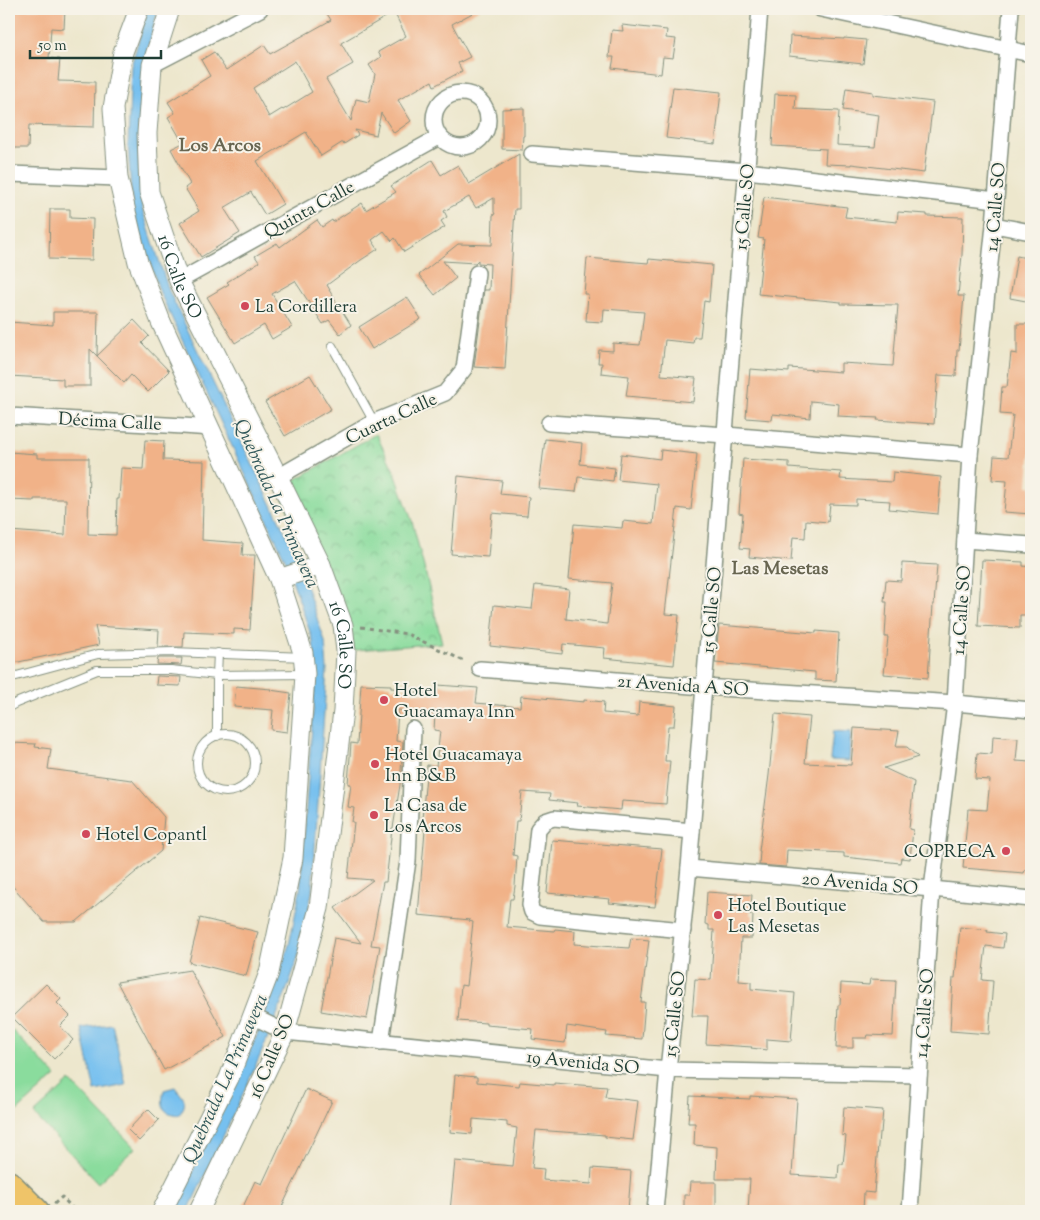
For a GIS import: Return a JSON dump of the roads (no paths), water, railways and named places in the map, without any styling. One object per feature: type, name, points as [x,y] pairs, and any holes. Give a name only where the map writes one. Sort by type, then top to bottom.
[{"type":"highway","points":[[9,1184],[36,1211]]},
{"type":"street","name":"16 Calle SO","points":[[139,9],[123,52],[113,108],[118,178],[138,262],[161,322],[282,578],[303,653],[304,666],[304,699],[293,858],[269,973],[254,1017],[229,1078],[162,1211]]},
{"type":"street","name":"16 Calle SO","points":[[170,9],[152,65],[147,133],[149,192],[179,282],[278,477],[342,625],[346,651],[343,711],[319,908],[283,1031],[199,1211]]},
{"type":"street","points":[[152,65],[260,9]]},
{"type":"street","name":"15 Calle SO","points":[[655,1211],[689,868],[760,9]]},
{"type":"street","points":[[821,9],[1031,54]]},
{"type":"street","name":"14 Calle SO","points":[[910,1211],[932,889],[954,703],[970,455],[994,225],[1011,9]]},
{"type":"street","name":"Quinta Calle","points":[[179,282],[438,137]]},
{"type":"street","points":[[532,154],[747,171],[996,200]]},
{"type":"street","points":[[9,174],[118,178]]},
{"type":"street","points":[[994,225],[1031,232]]},
{"type":"street","name":"Cuarta Calle","points":[[278,477],[374,422],[445,393],[464,369],[477,272]]},
{"type":"street","name":"Décima Calle","points":[[9,416],[210,428]]},
{"type":"street","points":[[550,423],[970,455]]},
{"type":"street","points":[[965,540],[1031,545]]},
{"type":"street","points":[[282,578],[317,567]]},
{"type":"street","name":"21 Avenida A SO","points":[[480,669],[1031,710]]},
{"type":"street","points":[[381,1042],[408,861],[413,729]]},
{"type":"street","points":[[683,930],[540,916],[532,912],[530,905],[538,829],[545,820],[554,818],[692,831]]},
{"type":"street","name":"20 Avenida SO","points":[[689,868],[1031,899]]},
{"type":"street","name":"19 Avenida SO","points":[[254,1017],[283,1031],[668,1070],[919,1075]]},
{"type":"lane","points":[[332,346],[374,422]]},
{"type":"lane","points":[[9,678],[98,654],[218,653],[304,666]]},
{"type":"lane","points":[[217,736],[218,653]]},
{"type":"lane","points":[[97,670],[98,654]]},
{"type":"lane","points":[[9,707],[97,670],[171,670],[217,675],[304,666]]},
{"type":"lane","points":[[217,736],[235,736],[250,746],[254,754],[254,772],[250,780],[235,791],[217,791],[209,787],[199,773],[199,755],[209,740],[217,736]]},
{"type":"water","points":[[148,9],[160,9],[156,17],[143,67],[138,144],[142,208],[169,291],[296,555],[325,642],[327,669],[312,892],[305,930],[284,998],[258,1060],[188,1211],[174,1211],[257,1035],[289,945],[300,891],[316,670],[313,641],[285,559],[160,293],[132,208],[128,145],[131,66]]},
{"type":"water","points":[[833,731],[851,732],[849,761],[830,760]]},
{"type":"water","points":[[112,1024],[126,1085],[95,1091],[81,1028]]},
{"type":"water","points":[[175,1087],[185,1103],[179,1115],[166,1110],[163,1104],[164,1090]]},
{"type":"place","name":"La Cordillera","points":[[245,306]]},
{"type":"place","name":"Hotel Guacamaya Inn","points":[[384,700]]},
{"type":"place","name":"Hotel Guacamaya Inn B&B","points":[[375,764]]},
{"type":"place","name":"La Casa de Los Arcos","points":[[374,815]]},
{"type":"place","name":"Hotel Copantl","points":[[86,834]]},
{"type":"place","name":"COPRECA","points":[[1006,851]]},
{"type":"place","name":"Hotel Boutique Las Mesetas","points":[[718,915]]},
{"type":"district","name":"Los Arcos","points":[[220,144]]},
{"type":"district","name":"Las Mesetas","points":[[780,567]]},
{"type":"water label","name":"Quebrada La Primavera","points":[[278,503]]},
{"type":"water label","name":"Quebrada La Primavera","points":[[224,1078]]}]
